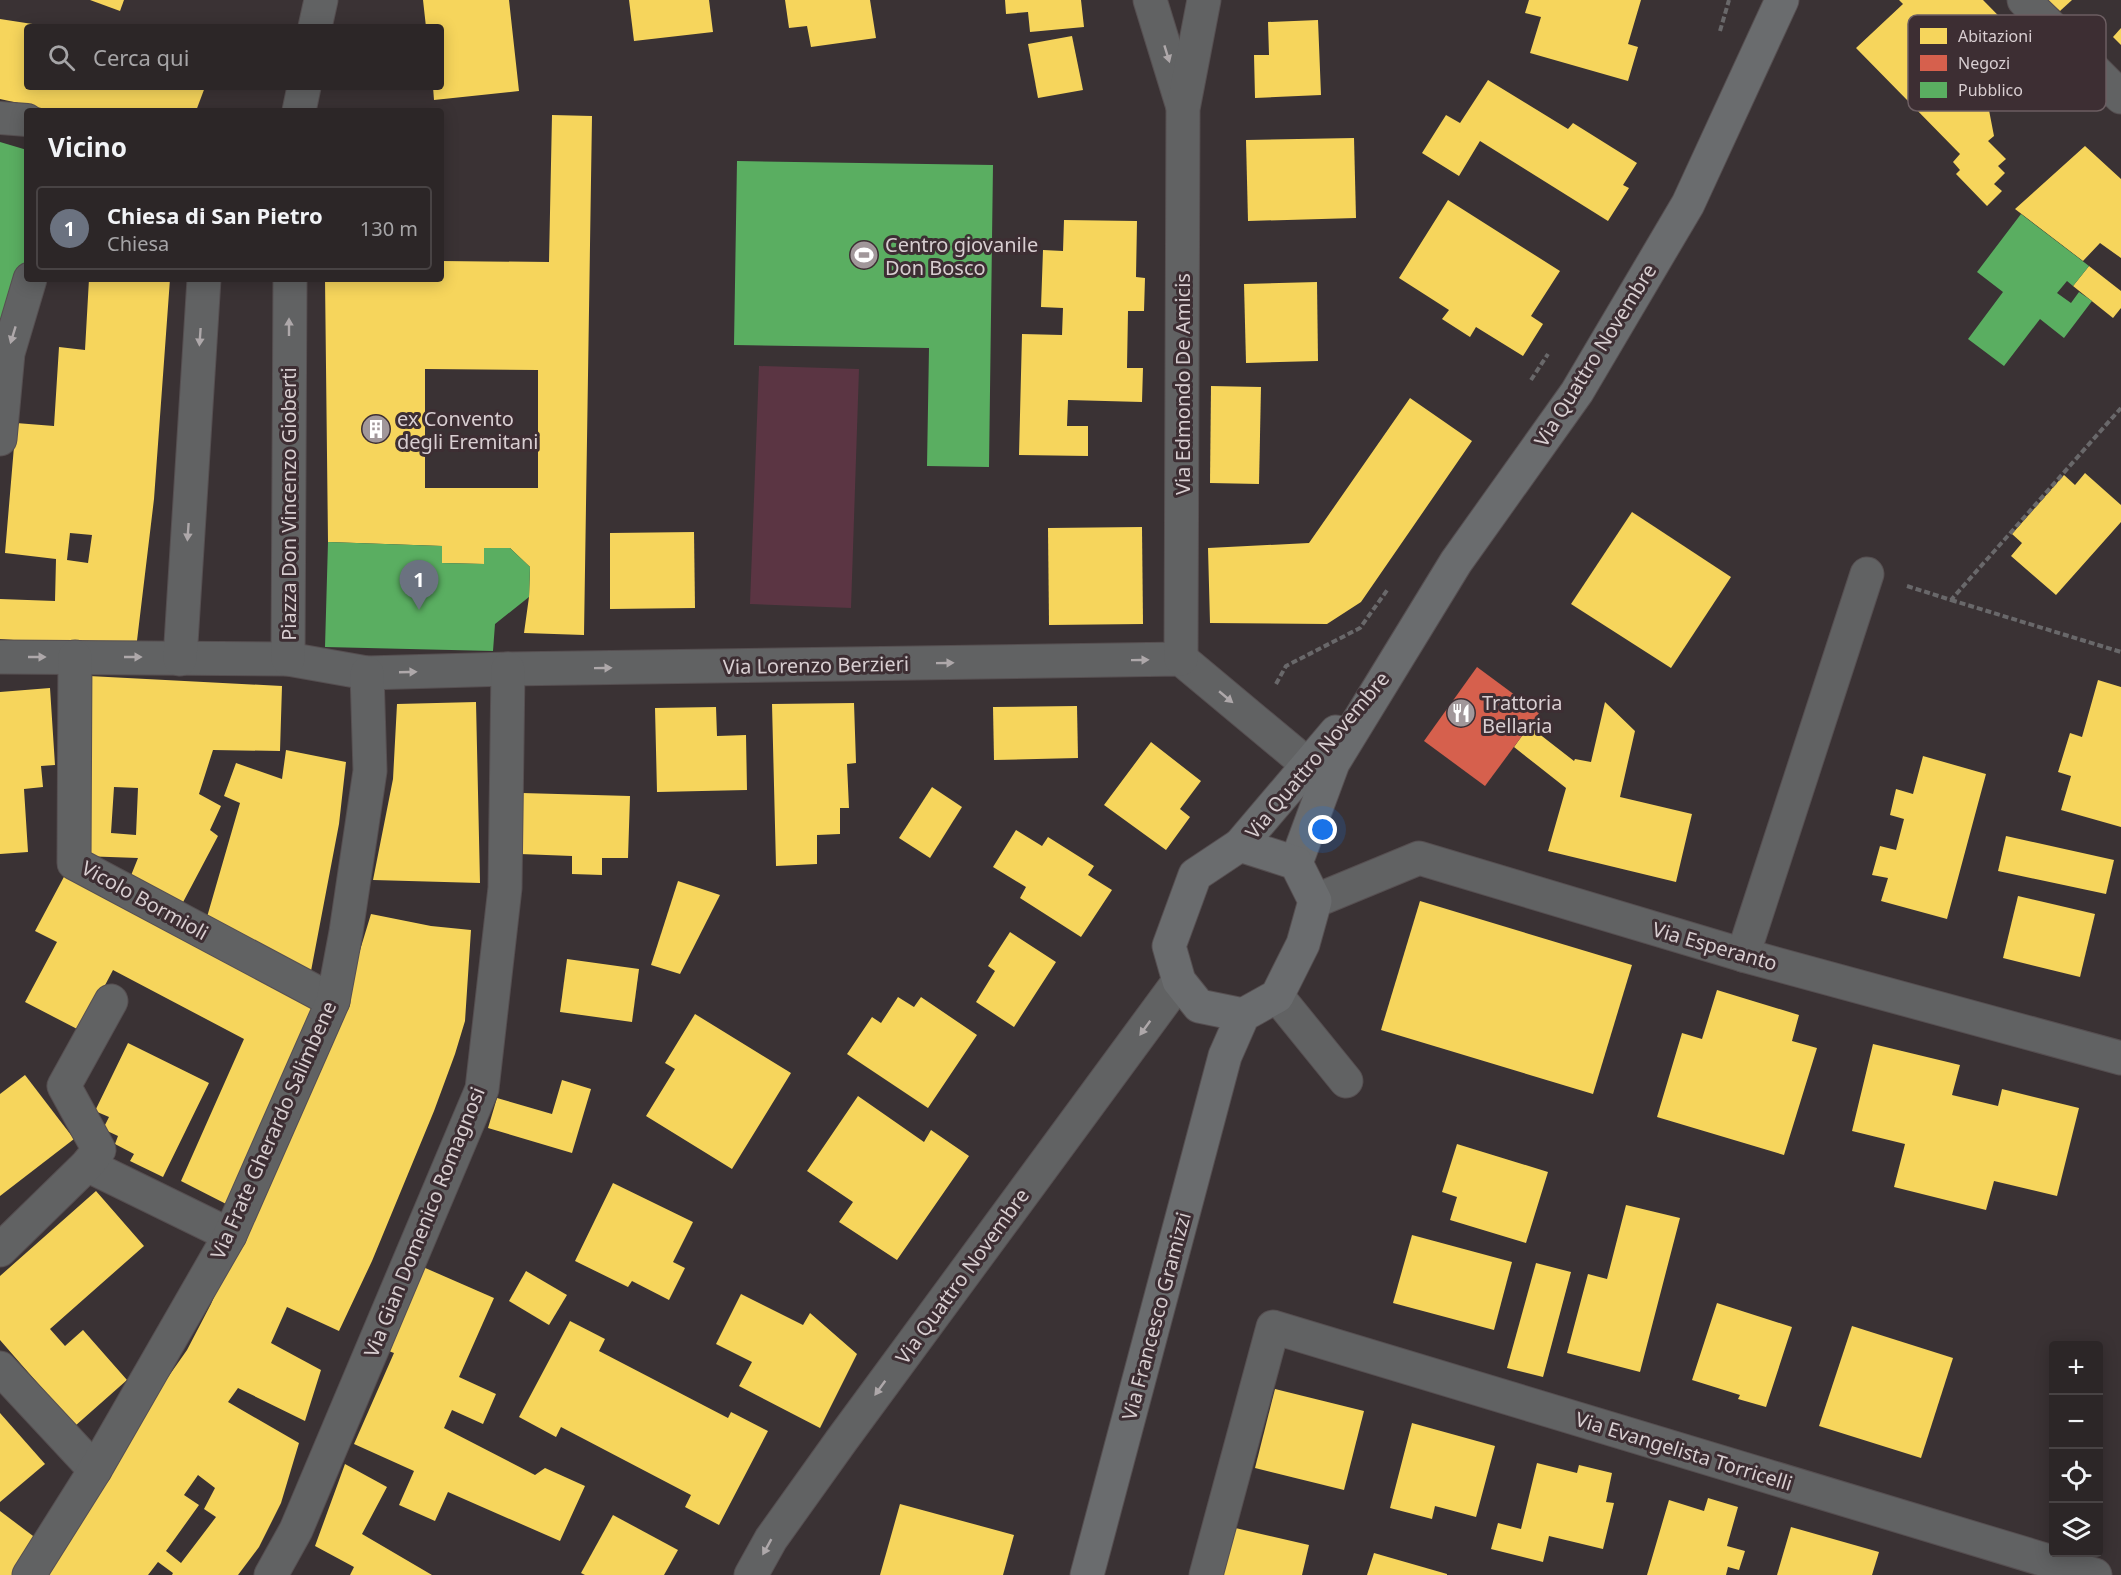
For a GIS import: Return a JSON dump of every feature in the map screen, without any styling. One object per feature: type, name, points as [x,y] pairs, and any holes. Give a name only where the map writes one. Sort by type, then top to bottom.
[{"type":"main road","name":"Via Quattro Novembre","points":[[1240,845],[1296,864],[1333,763],[1456,562],[1577,392],[1688,204],[1771,15],[1782,0]]},
{"type":"main road","name":"Via Quattro Novembre","points":[[1225,1056],[1199,1006],[1179,981],[1169,946],[1195,874],[1240,845],[1394,665]]},
{"type":"main road","points":[[1225,1056],[1243,1016],[1277,996],[1303,944],[1315,901],[1296,864]]},
{"type":"main road","points":[[1199,1006],[1243,1016]]},
{"type":"main road","name":"Via Francesco Gramizzi","points":[[1087,1575],[1225,1056]]},
{"type":"street","points":[[316,24],[321,0]]},
{"type":"street","name":"Via Edmondo De Amicis","points":[[1150,0],[1183,109]]},
{"type":"street","name":"Via Edmondo De Amicis","points":[[1181,660],[1183,109],[1204,0]]},
{"type":"street","points":[[2024,0],[2039,15]]},
{"type":"street","points":[[2106,81],[2121,96]]},
{"type":"street","points":[[300,108],[302,90]]},
{"type":"street","points":[[0,118],[24,120]]},
{"type":"street","points":[[0,439],[8,353],[29,282]]},
{"type":"street","points":[[180,659],[204,282]]},
{"type":"street","name":"Piazza Don Vincenzo Gioberti","points":[[0,657],[288,659],[290,282]]},
{"type":"street","points":[[1743,955],[1867,574]]},
{"type":"street","name":"Vicolo Bormioli","points":[[75,657],[74,863],[333,1000]]},
{"type":"street","name":"Via Lorenzo Berzieri","points":[[288,659],[367,673],[1181,660]]},
{"type":"street","points":[[1181,660],[1308,765]]},
{"type":"street","name":"Via Gian Domenico Romagnosi","points":[[271,1575],[296,1530],[482,1089],[505,888],[508,669]]},
{"type":"street","name":"Via Frate Gherardo Salimbene","points":[[29,1575],[95,1470],[230,1235],[333,1000],[346,932],[370,771],[367,673]]},
{"type":"street","name":"Via Esperanto","points":[[1315,901],[1419,858],[1743,955],[2121,1058]]},
{"type":"street","name":"Via Quattro Novembre","points":[[752,1575],[771,1539],[841,1441],[1179,981]]},
{"type":"street","points":[[1277,996],[1346,1081]]},
{"type":"street","points":[[0,1250],[87,1165],[99,1150],[64,1086],[111,1001]]},
{"type":"street","points":[[87,1165],[230,1235]]},
{"type":"street","name":"Via Evangelista Torricelli","points":[[1206,1575],[1273,1327],[2095,1575]]},
{"type":"street","points":[[0,1368],[95,1470]]},
{"type":"path","points":[[1719,33],[1729,0]]},
{"type":"path","points":[[1527,387],[1553,346]]},
{"type":"path","points":[[1951,600],[2121,408]]},
{"type":"path","points":[[1867,574],[2121,652]]},
{"type":"path","points":[[1253,720],[1286,666],[1360,628],[1394,581]]},
{"type":"shaded area","points":[[759,366],[859,369],[851,608],[750,604]]},
{"type":"building: Abitazioni","points":[[90,0],[124,0],[120,11]]},
{"type":"building: Abitazioni","points":[[423,0],[509,0],[519,91],[434,100],[433,90],[444,90],[444,24],[426,24]]},
{"type":"building: Abitazioni","points":[[629,0],[709,0],[713,32],[634,41]]},
{"type":"building: Abitazioni","points":[[785,0],[870,0],[876,38],[811,47],[807,26],[789,28]]},
{"type":"building: Abitazioni","points":[[1005,0],[1081,0],[1084,27],[1030,32],[1028,12],[1006,14]]},
{"type":"building: Abitazioni","points":[[1529,0],[1641,0],[1628,44],[1638,47],[1628,81],[1530,53],[1541,17],[1525,13]]},
{"type":"building: Abitazioni","points":[[1899,0],[1983,0],[1998,15],[1908,15],[1908,101],[1856,48],[1903,4]]},
{"type":"building: Abitazioni","points":[[2048,0],[2072,0],[2060,11]]},
{"type":"building: Abitazioni","points":[[0,19],[32,24],[24,24],[24,90],[204,90],[197,108],[41,108],[0,99]]},
{"type":"building: Abitazioni","points":[[1318,20],[1321,95],[1255,98],[1254,55],[1269,55],[1268,22]]},
{"type":"building: Abitazioni","points":[[2121,28],[2121,45],[2113,37]]},
{"type":"building: Abitazioni","points":[[1072,36],[1083,90],[1038,98],[1028,44]]},
{"type":"building: Abitazioni","points":[[1488,80],[1568,129],[1573,123],[1637,163],[1623,185],[1629,188],[1608,221],[1480,141],[1459,176],[1422,153],[1446,115],[1460,123]]},
{"type":"building: Abitazioni","points":[[1918,111],[1989,111],[1994,136],[1988,141],[2006,159],[1998,166],[2005,173],[1994,184],[2002,191],[1987,206],[1956,174],[1960,170],[1953,162],[1960,154]]},
{"type":"building: Abitazioni","name":"ex Convento degli Eremitani","points":[[552,115],[592,116],[584,635],[524,633],[530,567],[510,548],[484,548],[484,564],[442,563],[442,546],[328,542],[325,282],[444,282],[444,261],[549,262]],"holes":[[[425,369],[538,370],[538,488],[425,488]]]},
{"type":"building: Abitazioni","points":[[1354,138],[1356,218],[1248,221],[1246,140]]},
{"type":"building: Abitazioni","points":[[2085,146],[2121,179],[2121,258],[2100,243],[2083,261],[2015,209]]},
{"type":"building: Abitazioni","points":[[1448,200],[1560,271],[1531,316],[1543,324],[1523,356],[1476,327],[1470,337],[1442,319],[1449,310],[1399,278]]},
{"type":"building: Abitazioni","points":[[1064,220],[1137,221],[1136,277],[1145,278],[1144,311],[1128,311],[1127,368],[1143,368],[1142,402],[1068,400],[1067,426],[1088,426],[1088,456],[1019,455],[1022,334],[1062,335],[1063,308],[1041,307],[1043,250],[1063,251]]},
{"type":"building: Abitazioni","points":[[2089,266],[2121,291],[2121,308],[2113,318],[2073,286]]},
{"type":"building: Abitazioni","points":[[89,282],[170,282],[154,499],[136,649],[0,639],[0,599],[55,601],[56,559],[5,553],[16,423],[54,426],[59,347],[85,350]],"holes":[[[70,533],[92,535],[88,563],[67,560]]]},
{"type":"building: Abitazioni","points":[[1317,282],[1318,361],[1246,363],[1244,284]]},
{"type":"building: Abitazioni","points":[[1211,386],[1261,387],[1259,484],[1210,483]]},
{"type":"building: Abitazioni","points":[[1410,398],[1472,441],[1361,602],[1327,624],[1210,623],[1208,548],[1309,543]]},
{"type":"building: Abitazioni","points":[[2085,473],[2121,505],[2121,522],[2056,595],[2011,556],[2022,543],[2012,534],[2064,475],[2075,485]]},
{"type":"building: Abitazioni","points":[[1632,512],[1731,577],[1671,668],[1571,604]]},
{"type":"building: Abitazioni","points":[[1142,527],[1143,624],[1049,625],[1048,528]]},
{"type":"building: Abitazioni","points":[[694,532],[695,608],[610,609],[610,533]]},
{"type":"building: Abitazioni","points":[[89,676],[282,686],[280,751],[213,750],[199,794],[221,806],[210,830],[218,836],[181,906],[130,878],[138,858],[82,856]],"holes":[[[114,787],[138,788],[136,835],[111,833]]]},
{"type":"building: Abitazioni","points":[[2098,680],[2121,687],[2121,827],[2061,810],[2071,776],[2058,772],[2070,733],[2082,737]]},
{"type":"building: Abitazioni","points":[[50,688],[55,765],[41,766],[43,787],[24,789],[28,852],[0,854],[0,692]]},
{"type":"building: Abitazioni","points":[[476,702],[480,883],[373,880],[393,779],[397,704]]},
{"type":"building: Abitazioni","points":[[1605,702],[1635,731],[1620,797],[1692,814],[1676,882],[1548,851],[1566,788],[1514,747],[1529,726],[1574,761],[1575,759],[1591,762]]},
{"type":"building: Abitazioni","points":[[854,703],[856,763],[847,764],[849,808],[840,808],[840,834],[817,835],[817,864],[776,866],[772,704]]},
{"type":"building: Abitazioni","points":[[1077,706],[1078,758],[994,760],[993,707]]},
{"type":"building: Abitazioni","points":[[716,707],[717,736],[746,735],[747,790],[657,792],[655,708]]},
{"type":"building: Abitazioni","points":[[1151,742],[1201,781],[1180,809],[1190,817],[1166,850],[1104,805]]},
{"type":"building: Abitazioni","points":[[286,750],[346,762],[339,824],[311,971],[207,917],[240,803],[224,796],[236,763],[282,779]]},
{"type":"building: Abitazioni","points":[[1923,756],[1986,774],[1947,919],[1881,901],[1888,878],[1872,875],[1880,846],[1896,850],[1904,819],[1890,815],[1896,789],[1913,794]]},
{"type":"building: Abitazioni","points":[[932,787],[962,807],[930,858],[899,838]]},
{"type":"building: Abitazioni","points":[[522,793],[630,796],[628,858],[602,858],[602,875],[572,874],[572,856],[520,854]]},
{"type":"building: Abitazioni","points":[[1016,830],[1042,846],[1048,837],[1094,866],[1088,875],[1112,890],[1081,937],[1020,898],[1026,887],[993,867]]},
{"type":"building: Abitazioni","points":[[2006,836],[2114,860],[2106,894],[1998,871]]},
{"type":"building: Abitazioni","points":[[66,873],[315,1004],[234,1208],[181,1181],[244,1039],[113,970],[81,1031],[25,1002],[57,942],[35,931]]},
{"type":"building: Abitazioni","points":[[678,881],[720,895],[680,974],[651,965]]},
{"type":"building: Abitazioni","points":[[2018,896],[2095,914],[2080,977],[2003,958]]},
{"type":"building: Abitazioni","points":[[1420,901],[1632,965],[1593,1094],[1381,1030]]},
{"type":"building: Abitazioni","points":[[371,914],[431,926],[471,930],[465,1021],[455,1054],[372,1261],[339,1331],[287,1307],[271,1343],[321,1370],[305,1421],[238,1388],[228,1402],[299,1443],[281,1503],[259,1547],[238,1575],[172,1575],[173,1573],[158,1562],[148,1575],[39,1575],[117,1450],[187,1350],[211,1304],[250,1211],[340,1016]],"holes":[[[198,1475],[215,1488],[204,1509],[216,1517],[181,1563],[166,1551],[199,1505],[184,1495]]]},
{"type":"building: Abitazioni","points":[[1010,932],[1056,962],[1014,1027],[976,1002],[995,971],[988,966]]},
{"type":"building: Abitazioni","points":[[567,959],[639,969],[632,1022],[560,1012]]},
{"type":"building: Abitazioni","points":[[1717,990],[1799,1015],[1792,1041],[1817,1048],[1784,1155],[1657,1117],[1682,1033],[1702,1039]]},
{"type":"building: Abitazioni","points":[[898,997],[914,1007],[921,997],[977,1035],[928,1108],[847,1054],[872,1017],[881,1023]]},
{"type":"building: Abitazioni","points":[[695,1014],[791,1073],[732,1169],[646,1116],[675,1069],[665,1063]]},
{"type":"building: Abitazioni","points":[[128,1043],[209,1083],[163,1177],[130,1161],[134,1154],[115,1144],[118,1136],[103,1129],[109,1117],[95,1111]]},
{"type":"building: Abitazioni","points":[[1873,1044],[1960,1065],[1952,1095],[1998,1106],[2002,1089],[2079,1108],[2057,1196],[1994,1181],[1986,1210],[1894,1187],[1905,1144],[1852,1131]]},
{"type":"building: Abitazioni","points":[[25,1075],[74,1139],[0,1196],[0,1094]]},
{"type":"building: Abitazioni","points":[[562,1080],[591,1089],[572,1153],[488,1128],[497,1098],[552,1114]]},
{"type":"building: Abitazioni","points":[[858,1096],[924,1142],[931,1130],[969,1156],[897,1260],[839,1222],[853,1202],[807,1171]]},
{"type":"building: Abitazioni","points":[[1457,1144],[1548,1172],[1526,1243],[1450,1220],[1457,1197],[1442,1192]]},
{"type":"building: Abitazioni","points":[[613,1183],[693,1222],[673,1262],[685,1268],[669,1300],[632,1281],[628,1287],[575,1261]]},
{"type":"building: Abitazioni","points":[[96,1191],[144,1246],[50,1329],[65,1346],[83,1330],[127,1380],[75,1426],[0,1340],[0,1276]]},
{"type":"building: Abitazioni","points":[[1626,1205],[1680,1218],[1640,1372],[1567,1353],[1588,1274],[1607,1279]]},
{"type":"building: Abitazioni","points":[[1412,1235],[1512,1262],[1494,1330],[1393,1303]]},
{"type":"building: Abitazioni","points":[[1536,1263],[1571,1272],[1543,1377],[1507,1368]]},
{"type":"building: Abitazioni","points":[[423,1267],[494,1298],[459,1377],[496,1394],[483,1424],[452,1410],[444,1428],[535,1475],[545,1468],[585,1486],[560,1541],[448,1492],[435,1521],[399,1505],[414,1471],[354,1444],[394,1353],[386,1350]]},
{"type":"building: Abitazioni","points":[[526,1271],[567,1295],[549,1325],[509,1301]]},
{"type":"building: Abitazioni","points":[[741,1294],[803,1325],[810,1313],[857,1354],[820,1428],[739,1386],[752,1362],[716,1344]]},
{"type":"building: Abitazioni","points":[[1717,1303],[1792,1327],[1766,1407],[1738,1399],[1740,1395],[1692,1380]]},
{"type":"building: Abitazioni","points":[[570,1321],[605,1339],[599,1351],[728,1418],[731,1412],[768,1431],[719,1525],[685,1507],[691,1495],[561,1427],[556,1437],[519,1417]]},
{"type":"building: Abitazioni","points":[[1852,1326],[1953,1358],[1921,1458],[1819,1426]]},
{"type":"building: Abitazioni","points":[[1275,1389],[1364,1411],[1344,1490],[1255,1468]]},
{"type":"building: Abitazioni","points":[[0,1413],[45,1464],[0,1502]]},
{"type":"building: Abitazioni","points":[[1412,1423],[1495,1446],[1476,1517],[1435,1506],[1432,1519],[1390,1508]]},
{"type":"building: Abitazioni","points":[[1537,1463],[1577,1473],[1579,1465],[1612,1473],[1606,1502],[1614,1503],[1603,1549],[1549,1536],[1543,1562],[1491,1549],[1498,1523],[1521,1529]]},
{"type":"building: Abitazioni","points":[[345,1464],[387,1487],[362,1534],[432,1575],[350,1575],[354,1567],[315,1546]]},
{"type":"building: Abitazioni","points":[[1708,1498],[1738,1507],[1727,1546],[1745,1551],[1739,1570],[1728,1567],[1726,1575],[1647,1575],[1669,1500],[1704,1511]]},
{"type":"building: Abitazioni","points":[[900,1504],[1014,1535],[1003,1575],[880,1575]]},
{"type":"building: Abitazioni","points":[[0,1511],[45,1545],[25,1575],[0,1575]]},
{"type":"building: Abitazioni","points":[[613,1515],[678,1550],[664,1575],[585,1575],[581,1573]]},
{"type":"building: Abitazioni","points":[[1231,1527],[1309,1545],[1302,1575],[1220,1575]]},
{"type":"building: Abitazioni","points":[[1791,1527],[1879,1552],[1872,1575],[1777,1575]]},
{"type":"building: Abitazioni","points":[[1374,1553],[1447,1574],[1447,1575],[1367,1575]]},
{"type":"building: Negozi","points":[[1477,667],[1539,713],[1485,786],[1424,741]]},
{"type":"building: Pubblico","points":[[0,142],[24,149],[24,265],[6,329],[0,327]]},
{"type":"building: Pubblico","name":"Centro giovanile Don Bosco","points":[[737,161],[993,165],[989,467],[927,466],[929,348],[734,345]]},
{"type":"building: Pubblico","points":[[2021,214],[2089,266],[2073,286],[2067,281],[2057,293],[2071,303],[2079,292],[2092,301],[2064,338],[2040,319],[2004,366],[1968,339],[2003,292],[1977,272]]},
{"type":"building: Pubblico","points":[[328,542],[442,546],[442,563],[484,564],[484,548],[510,548],[530,567],[529,597],[495,624],[493,651],[325,647]]},
{"type":"place","name":"Centro giovanile Don Bosco","points":[[864,255]]},
{"type":"place","name":"ex Convento degli Eremitani","points":[[376,429]]},
{"type":"place","name":"Chiesa di San Pietro","points":[[419,610]]},
{"type":"place","name":"Trattoria Bellaria","points":[[1461,713]]}]
